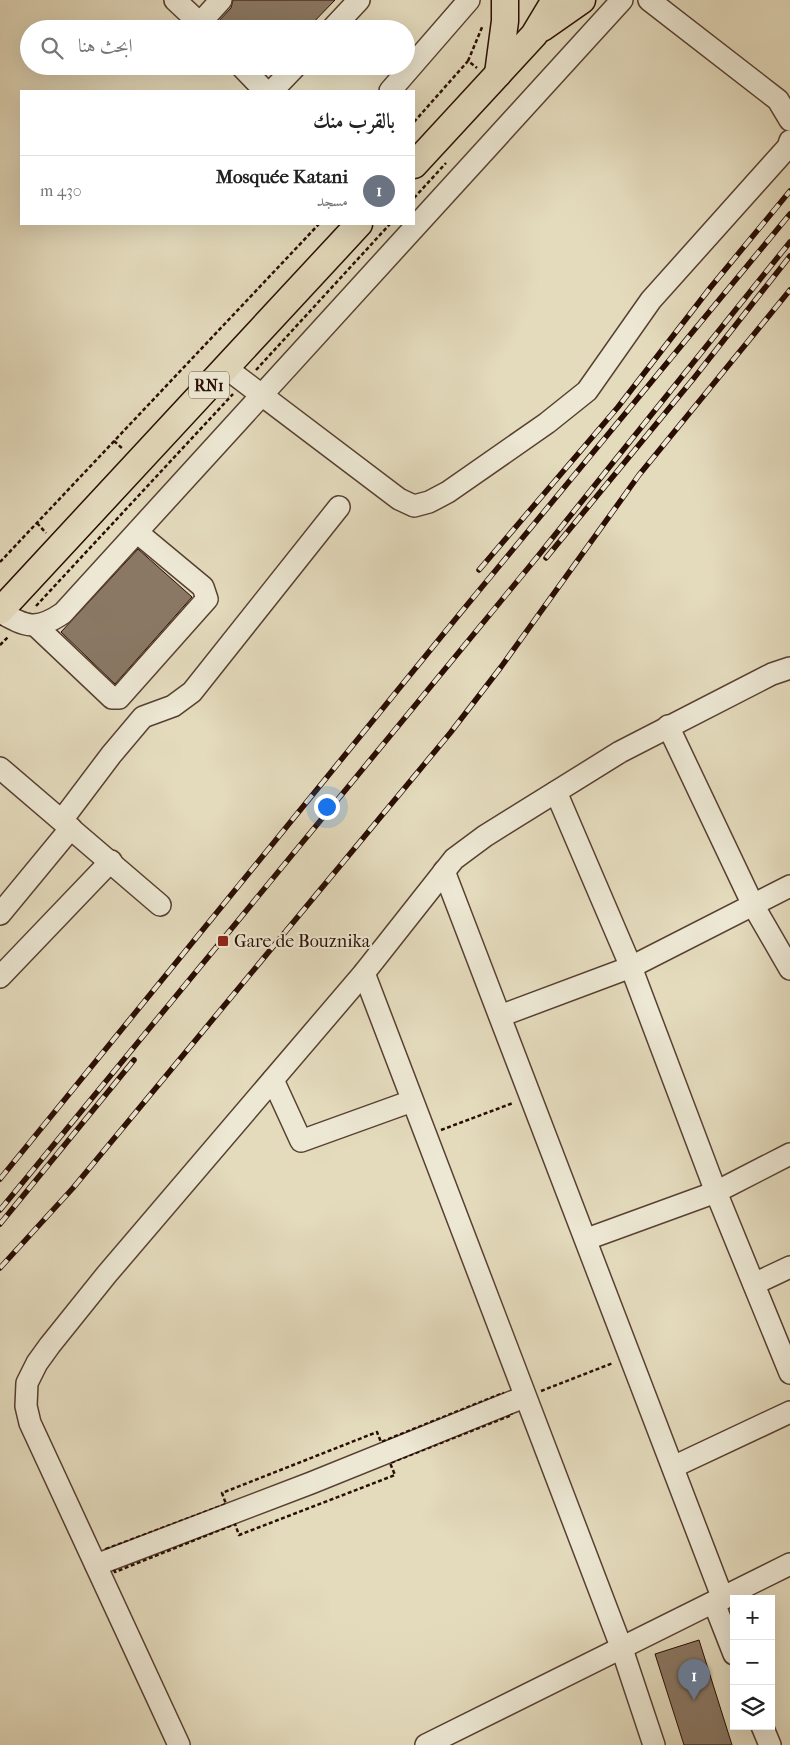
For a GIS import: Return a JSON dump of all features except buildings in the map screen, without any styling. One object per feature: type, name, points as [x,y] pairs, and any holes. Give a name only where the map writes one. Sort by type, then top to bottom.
[{"type":"main road","points":[[498,74],[505,21],[505,0]]},
{"type":"main road","points":[[534,35],[555,0]]},
{"type":"main road","points":[[415,164],[534,35],[582,0]]},
{"type":"main road","name":"RN1","points":[[14,618],[244,381],[358,225]]},
{"type":"street","points":[[175,0],[197,20]]},
{"type":"street","points":[[207,20],[221,0]]},
{"type":"street","points":[[340,20],[359,0]]},
{"type":"street","points":[[415,62],[469,0]]},
{"type":"street","points":[[649,0],[778,100],[790,120]]},
{"type":"street","points":[[415,206],[614,3]]},
{"type":"street","points":[[250,75],[264,90]]},
{"type":"street","points":[[273,90],[287,75]]},
{"type":"street","points":[[391,90],[404,75]]},
{"type":"street","points":[[244,381],[405,503],[420,505],[436,498],[547,423],[587,391],[651,300],[768,170],[788,147],[790,141]]},
{"type":"street","points":[[14,618],[51,621],[63,613],[138,533],[244,381],[397,225]]},
{"type":"street","points":[[0,914],[66,824],[111,755],[143,717],[173,706],[192,692],[339,507]]},
{"type":"street","points":[[14,618],[112,698],[119,698],[206,599],[203,587],[138,533]]},
{"type":"street","points":[[178,1745],[96,1565],[50,1471],[30,1423],[26,1406],[27,1383],[36,1363],[73,1315],[364,973],[444,871],[463,851],[620,752],[772,674],[790,668]]},
{"type":"street","points":[[668,726],[753,905],[790,969]]},
{"type":"street","points":[[0,768],[111,861],[160,905]]},
{"type":"street","points":[[556,792],[631,967],[716,1192],[790,1373]]},
{"type":"street","points":[[3,967],[111,861]]},
{"type":"street","points":[[444,871],[587,1239],[672,1467],[730,1641]]},
{"type":"street","points":[[500,1016],[631,967],[790,886]]},
{"type":"street","points":[[364,973],[524,1397],[622,1649],[654,1745]]},
{"type":"street","points":[[273,1080],[300,1141],[412,1101]]},
{"type":"street","points":[[587,1239],[716,1192],[790,1154]]},
{"type":"street","points":[[754,1284],[790,1267]]},
{"type":"street","points":[[96,1565],[311,1483],[524,1397]]},
{"type":"street","points":[[672,1467],[790,1412]]},
{"type":"street","points":[[426,1745],[790,1564]]},
{"type":"street","points":[[764,1730],[770,1745]]},
{"type":"path","points":[[468,61],[484,20]]},
{"type":"path","points":[[0,562],[318,225]]},
{"type":"path","points":[[0,645],[14,618],[244,381],[389,225]]},
{"type":"path","points":[[426,1136],[531,1096]]},
{"type":"path","points":[[524,1397],[630,1356]]},
{"type":"railway","points":[[479,570],[618,407],[710,288],[790,191]]},
{"type":"railway","points":[[0,1179],[458,616],[790,214]]},
{"type":"railway","points":[[0,1210],[538,556],[790,242]]},
{"type":"railway","points":[[546,558],[694,378],[790,256]]},
{"type":"railway","points":[[0,1268],[73,1188],[451,732],[501,667],[639,475],[790,290]]},
{"type":"railway","points":[[0,1224],[134,1060]]},
{"type":"place","name":"Gare de Bouznika","points":[[223,941]]},
{"type":"place","name":"Mosquée Katani","points":[[694,1700]]}]
